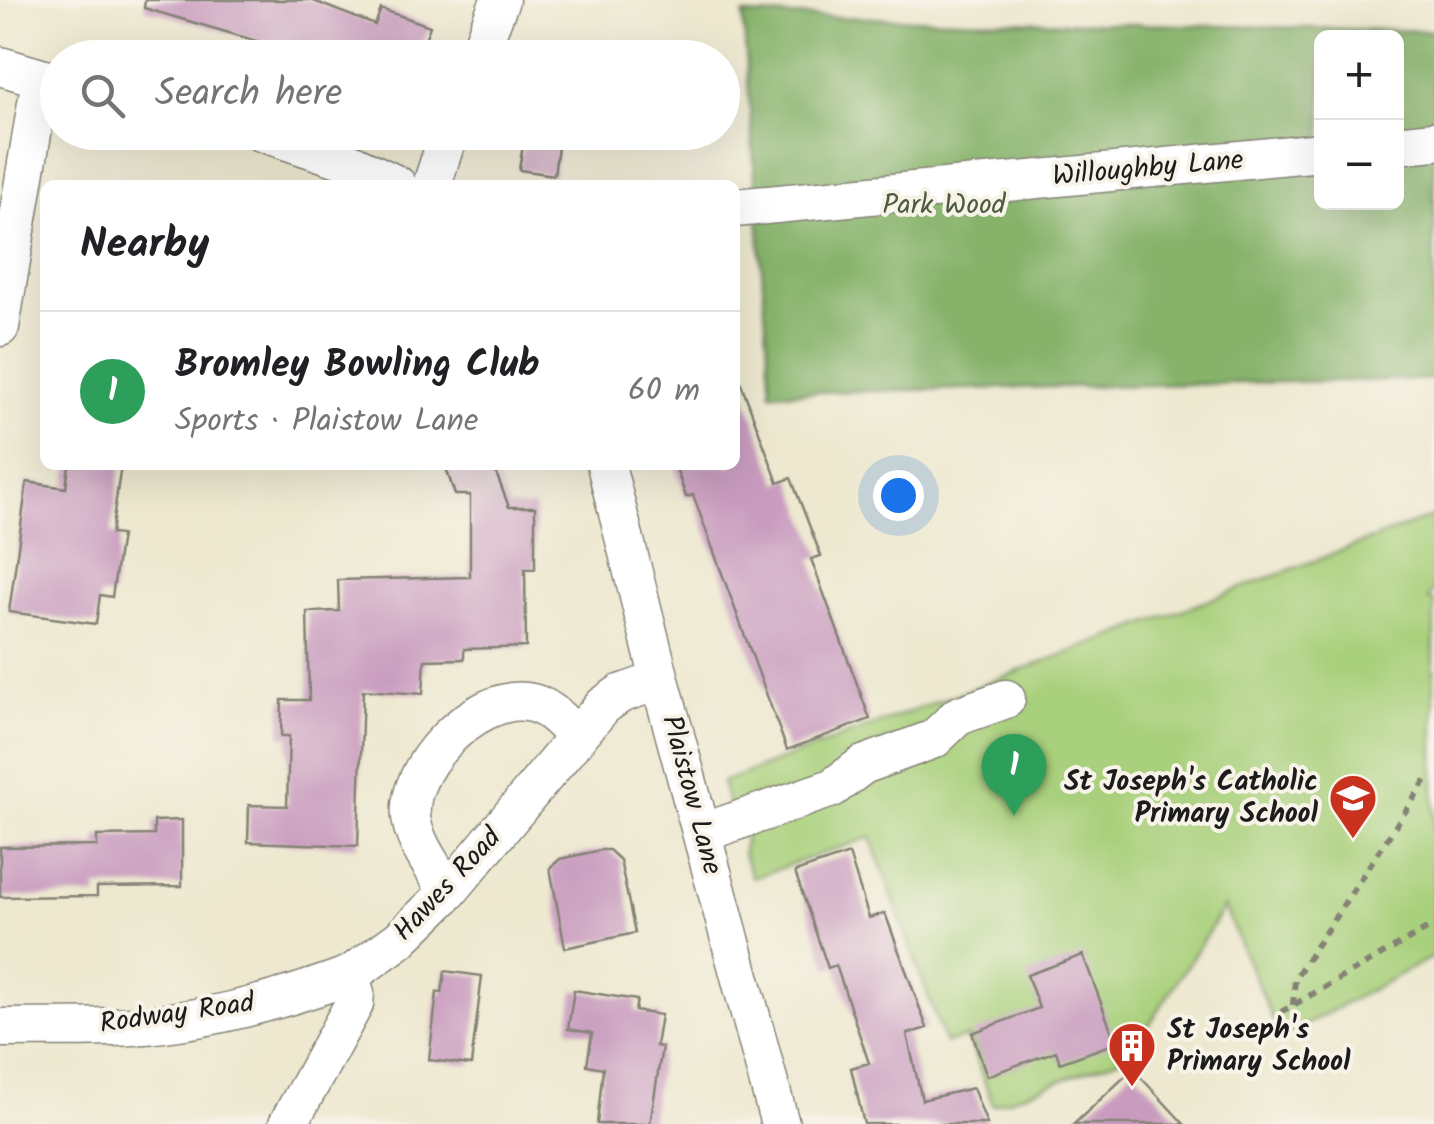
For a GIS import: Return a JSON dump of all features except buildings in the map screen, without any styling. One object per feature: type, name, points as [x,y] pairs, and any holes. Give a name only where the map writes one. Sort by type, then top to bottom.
[{"type":"street","points":[[484,40],[500,0]]},
{"type":"street","points":[[0,66],[40,78]]},
{"type":"street","points":[[0,326],[40,126]]},
{"type":"street","points":[[1404,144],[1434,141]]},
{"type":"street","points":[[315,150],[387,180]]},
{"type":"street","points":[[434,180],[443,150]]},
{"type":"street","name":"Willoughby Lane","points":[[740,208],[1314,153]]},
{"type":"street","name":"Plaistow Lane","points":[[607,470],[780,1124]]},
{"type":"street","name":"Hawes Road","points":[[350,975],[400,940],[448,892],[602,706],[620,694],[660,680]]},
{"type":"street","points":[[702,834],[832,788],[863,765],[934,738],[958,716],[1006,698]]},
{"type":"street","points":[[448,892],[411,822],[414,789],[430,758],[454,731],[498,704],[525,701],[546,707],[577,737]]},
{"type":"street","points":[[288,1124],[354,1004],[350,975]]},
{"type":"street","name":"Rodway Road","points":[[0,1028],[133,1026],[230,1012],[304,993],[350,975]]},
{"type":"path","points":[[1293,1005],[1295,978],[1428,776]]},
{"type":"path","points":[[1281,1012],[1434,924]]},
{"type":"green space","name":"Park Wood","points":[[743,15],[1391,30],[1314,30],[1314,210],[1404,210],[1404,30],[1434,31],[1434,379],[771,393]]},
{"type":"green space","points":[[1434,516],[1434,590],[1428,599],[1434,601],[1434,956],[1281,1038],[1224,907],[1130,1055],[993,1105],[968,1037],[945,1043],[871,837],[752,878],[743,854],[745,832],[729,807],[722,782]]},
{"type":"place","name":"Bromley Bowling Club","points":[[1014,816]]},
{"type":"place","name":"St Joseph's Catholic Primary School","points":[[1353,840]]},
{"type":"place","name":"St Joseph's Primary School","points":[[1132,1088]]}]
